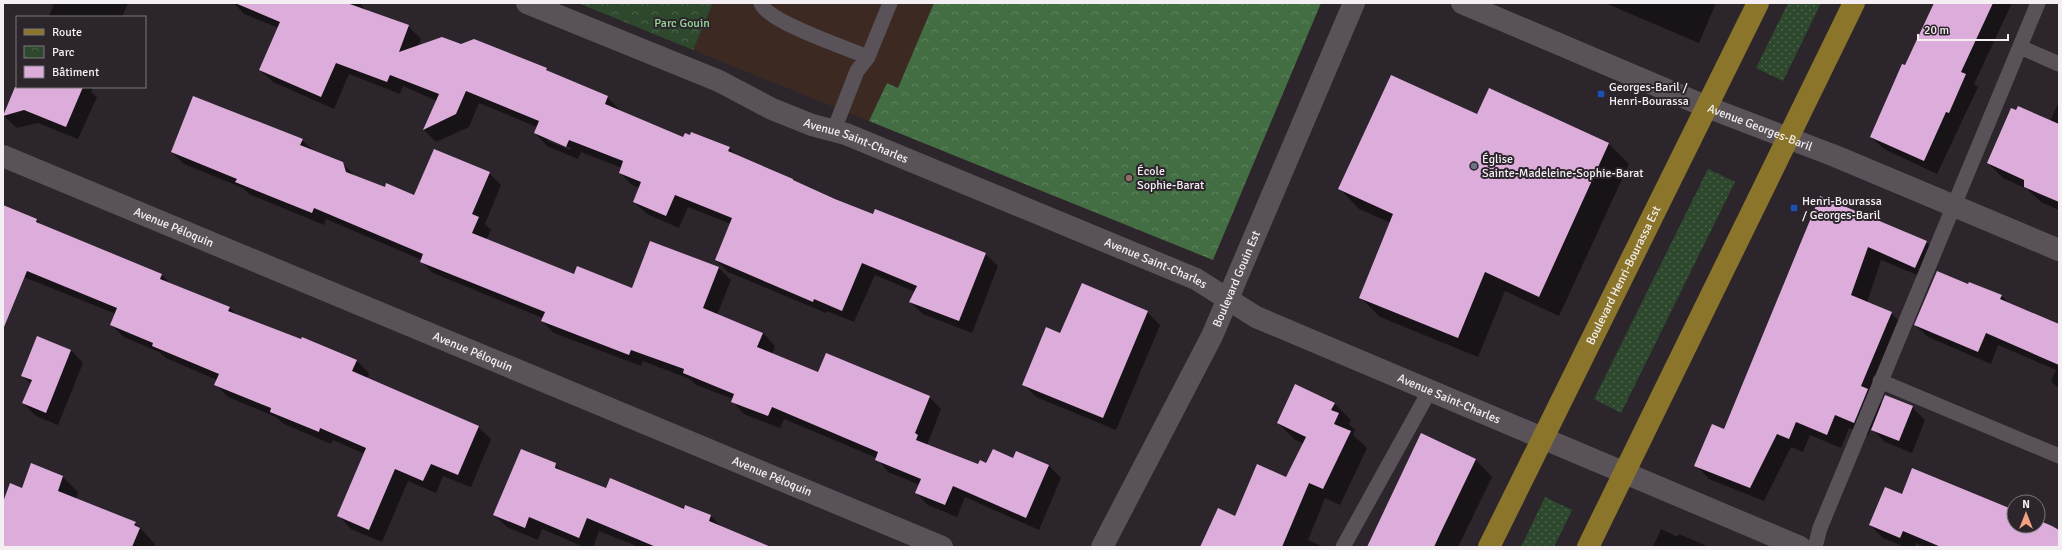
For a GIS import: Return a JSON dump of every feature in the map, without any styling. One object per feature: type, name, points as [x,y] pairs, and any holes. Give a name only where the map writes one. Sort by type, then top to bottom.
[{"type":"main road","name":"Boulevard Henri-Bourassa Est","points":[[1489,547],[1758,3]]},
{"type":"main road","points":[[1588,547],[1854,3]]},
{"type":"street","name":"Avenue Saint-Charles","points":[[527,3],[719,81],[772,109],[812,125],[834,130],[1196,279],[1256,317],[1800,547]]},
{"type":"street","name":"Boulevard Gouin Est","points":[[1102,547],[1212,336],[1226,298],[1354,3]]},
{"type":"street","name":"Avenue Georges-Baril","points":[[1462,3],[1707,107],[1835,156],[2059,250]]},
{"type":"street","name":"Avenue Péloquin","points":[[3,156],[942,547]]},
{"type":"lane","points":[[761,3],[770,15],[783,23],[868,57]]},
{"type":"lane","points":[[834,130],[857,71],[868,57],[890,3]]},
{"type":"lane","points":[[1815,547],[1820,528],[1880,381],[2038,3]]},
{"type":"lane","points":[[2020,47],[2059,64]]},
{"type":"lane","points":[[1880,381],[2059,456]]},
{"type":"lane","points":[[1343,547],[1430,390]]},
{"type":"shaded area","name":"École Sophie-Barat","points":[[713,3],[1321,3],[1213,260],[693,50]]},
{"type":"green space","name":"Parc Gouin","points":[[578,3],[713,3],[693,50]]},
{"type":"green space","name":"École Sophie-Barat","points":[[934,3],[1321,3],[1213,260],[869,121],[887,83],[898,88]]},
{"type":"green space","points":[[1788,3],[1821,3],[1783,81],[1756,68]]},
{"type":"green space","points":[[1708,169],[1735,182],[1621,413],[1594,399]]},
{"type":"green space","points":[[1545,497],[1572,510],[1554,547],[1521,547]]},
{"type":"building","points":[[235,3],[347,3],[409,25],[399,52],[442,37],[461,44],[474,39],[547,68],[546,70],[608,96],[605,104],[683,137],[685,133],[690,135],[691,132],[730,147],[728,151],[835,199],[873,214],[875,209],[986,253],[959,321],[909,302],[917,286],[862,263],[842,311],[814,299],[813,302],[715,260],[732,218],[675,195],[666,216],[633,202],[641,182],[619,173],[623,161],[569,140],[566,147],[534,133],[539,121],[466,91],[456,114],[423,130],[439,94],[390,75],[387,82],[336,63],[321,97],[259,70],[280,22]]},
{"type":"building","points":[[1934,3],[1993,3],[1961,72],[1966,74],[1949,113],[1946,112],[1924,161],[1870,137],[1902,64],[1905,65]]},
{"type":"building","name":"Église Sainte-Madeleine-Sophie-Barat","points":[[1391,75],[1477,114],[1489,88],[1609,143],[1539,297],[1485,272],[1458,338],[1359,298],[1393,214],[1338,189]]},
{"type":"building","points":[[15,87],[83,88],[66,127],[24,110],[3,116]]},
{"type":"building","points":[[193,96],[303,139],[300,145],[343,162],[346,172],[385,187],[386,183],[414,195],[434,149],[490,172],[472,214],[479,217],[472,233],[574,274],[577,266],[632,288],[650,241],[719,267],[703,308],[763,333],[757,347],[818,372],[826,353],[930,396],[915,433],[918,435],[916,440],[978,464],[980,460],[986,463],[993,449],[1013,458],[1016,451],[1049,465],[1026,518],[953,486],[945,505],[915,493],[921,479],[875,460],[878,452],[772,407],[768,416],[731,402],[734,394],[683,373],[684,369],[631,350],[629,355],[541,321],[545,312],[420,262],[423,254],[314,208],[312,213],[235,182],[237,179],[171,152]]},
{"type":"building","points":[[2018,106],[2059,124],[2059,202],[2024,187],[2024,180],[1987,163],[2011,108],[2016,110]]},
{"type":"building","points":[[1820,196],[1927,241],[1915,268],[1868,247],[1851,295],[1892,312],[1861,386],[1868,389],[1854,423],[1835,415],[1827,435],[1796,422],[1789,439],[1777,434],[1750,488],[1694,466],[1712,424],[1724,429]]},
{"type":"building","points":[[3,205],[37,219],[36,222],[162,274],[160,279],[230,307],[228,311],[301,339],[302,337],[357,360],[352,371],[479,426],[458,475],[431,464],[423,481],[395,469],[369,530],[337,516],[366,448],[320,428],[319,432],[270,412],[271,408],[214,385],[219,374],[152,346],[153,343],[110,325],[117,308],[27,271],[3,327]]},
{"type":"building","points":[[1937,271],[1968,284],[1969,282],[2002,295],[2000,299],[2059,324],[2059,365],[1986,333],[1978,352],[1914,325]]},
{"type":"building","points":[[1082,283],[1148,311],[1103,418],[1022,385],[1046,327],[1060,333]]},
{"type":"building","points":[[37,336],[71,350],[46,413],[22,403],[32,380],[21,376]]},
{"type":"building","points":[[1295,384],[1335,403],[1331,410],[1339,413],[1334,424],[1351,431],[1323,489],[1309,483],[1282,547],[1200,547],[1218,508],[1235,516],[1257,464],[1286,477],[1306,437],[1277,423]]},
{"type":"building","points":[[1885,395],[1913,406],[1899,441],[1871,430]]},
{"type":"building","points":[[1421,433],[1476,459],[1434,547],[1367,547]]},
{"type":"building","points":[[521,449],[556,463],[555,468],[606,488],[610,478],[684,509],[685,505],[711,515],[709,521],[771,547],[656,547],[587,518],[579,538],[529,517],[525,528],[493,515]]},
{"type":"building","points":[[31,463],[63,476],[58,491],[136,522],[134,525],[140,528],[132,547],[3,547],[3,502],[10,483],[22,488]]},
{"type":"building","points":[[1912,468],[2006,507],[2006,534],[2046,534],[2046,523],[2052,526],[2059,530],[2059,547],[1941,547],[1903,531],[1900,538],[1869,525],[1885,487],[1902,494]]},
{"type":"place","name":"Georges-Baril / Henri-Bourassa","points":[[1601,94]]},
{"type":"place","name":"Église Sainte-Madeleine-Sophie-Barat","points":[[1474,166]]},
{"type":"place","name":"École Sophie-Barat","points":[[1129,178]]},
{"type":"place","name":"Henri-Bourassa / Georges-Baril","points":[[1794,208]]}]
